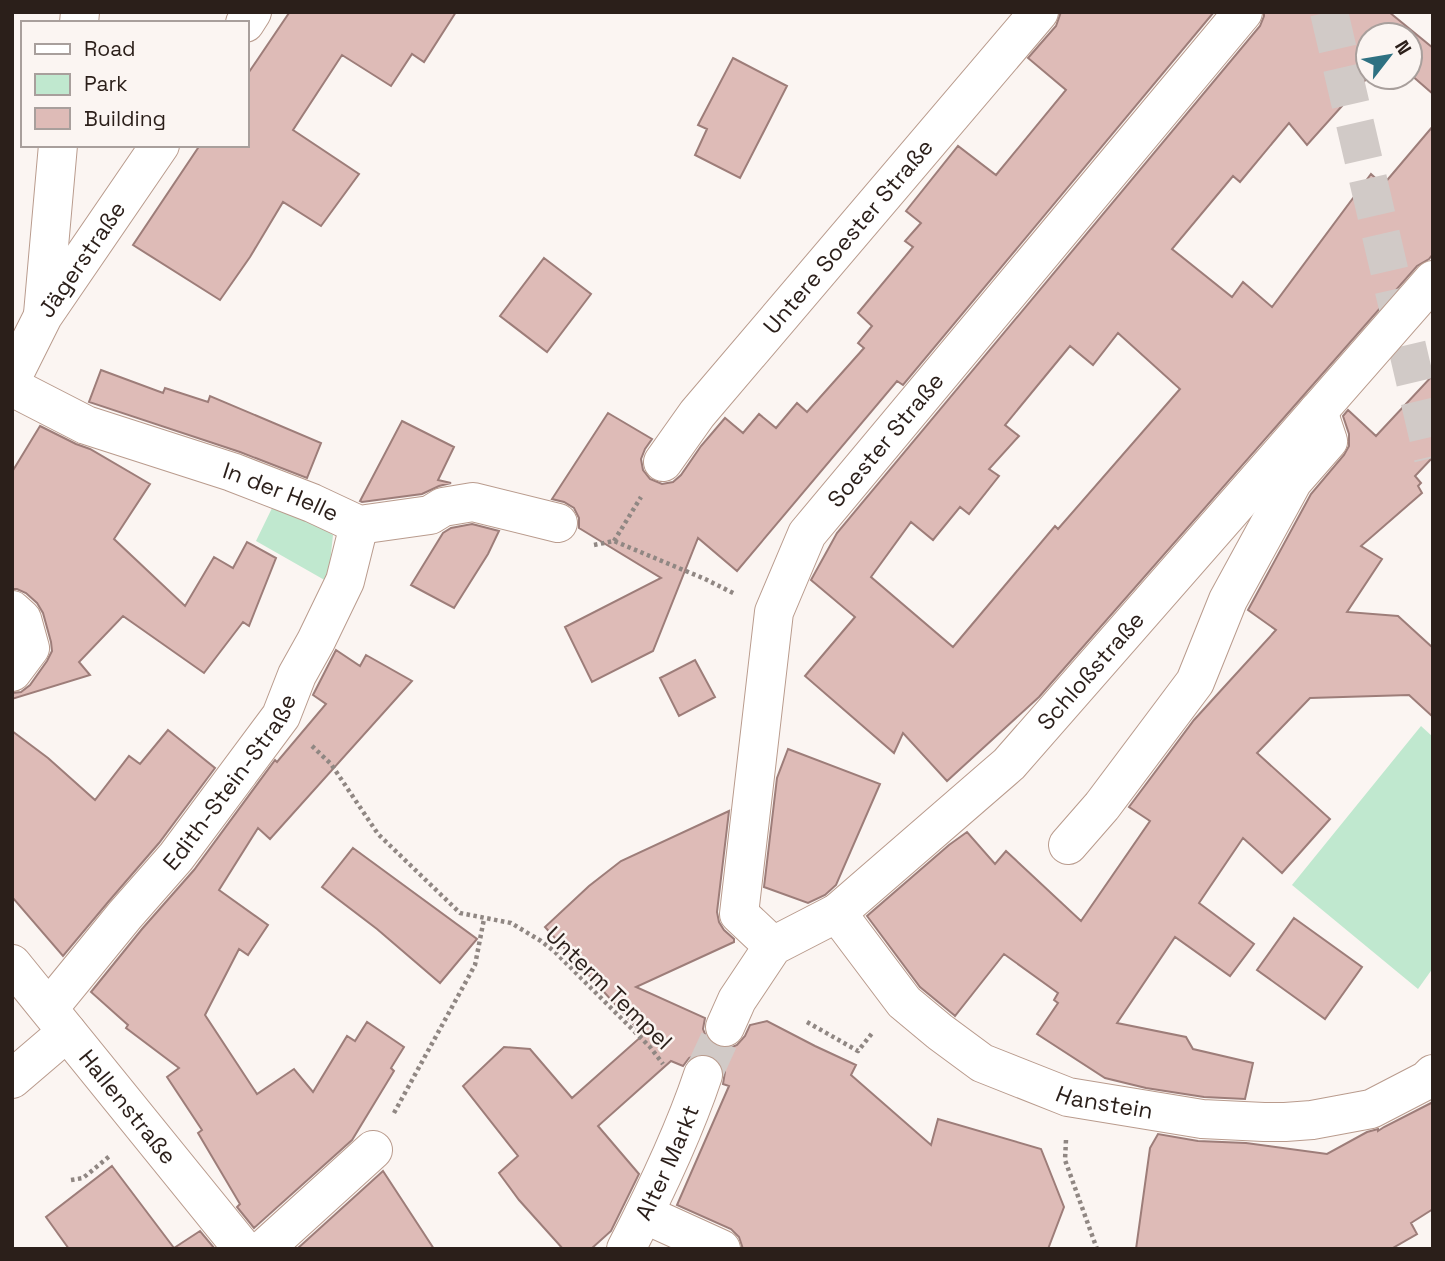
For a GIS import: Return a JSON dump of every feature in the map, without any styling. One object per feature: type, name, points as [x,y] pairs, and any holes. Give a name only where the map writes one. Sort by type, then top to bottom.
[{"type":"street","name":"Untere Soester Straße","points":[[663,462],[697,414],[1039,12]]},
{"type":"street","name":"Soester Straße","points":[[773,946],[739,914],[774,612],[807,534],[1243,12]]},
{"type":"street","points":[[43,316],[58,147]]},
{"type":"street","name":"Jägerstraße","points":[[12,378],[43,316],[159,147]]},
{"type":"street","name":"Schloßstraße","points":[[725,1027],[737,1000],[773,946],[836,913],[1009,764],[1433,280]]},
{"type":"street","name":"In der Helle","points":[[12,387],[86,425],[232,472],[359,524],[430,515],[443,507],[473,502],[558,523]]},
{"type":"street","points":[[1068,845],[1102,806],[1195,682],[1228,600],[1293,481],[1328,441],[1318,411]]},
{"type":"street","name":"Edith-Stein-Straße","points":[[12,1079],[58,1020],[125,915],[176,857],[281,716],[297,675],[345,581],[359,524]]},
{"type":"street","points":[[12,610],[22,619],[30,648],[12,672]]},
{"type":"street","name":"Hanstein","points":[[836,913],[904,1002],[940,1032],[982,1063],[1068,1097],[1202,1119],[1264,1122],[1312,1120],[1371,1109],[1427,1080],[1433,1074]]},
{"type":"street","name":"Hallenstraße","points":[[12,964],[243,1249]]},
{"type":"street","name":"Alter Markt","points":[[626,1249],[698,1089]]},
{"type":"street","points":[[264,1249],[373,1150]]},
{"type":"street","points":[[644,1214],[722,1249]]},
{"type":"path","points":[[614,541],[663,462]]},
{"type":"path","points":[[593,545],[614,541],[705,579]]},
{"type":"path","name":"Unterm Tempel","points":[[281,716],[331,764],[378,834],[460,914],[511,923],[541,941],[650,1048],[698,1089]]},
{"type":"path","points":[[373,1150],[475,965],[485,919]]},
{"type":"path","points":[[807,1022],[858,1051],[878,1025],[904,1002]]},
{"type":"path","points":[[1068,1097],[1065,1160],[1097,1249]]},
{"type":"green space","points":[[273,506],[313,523],[333,535],[328,582],[256,541]]},
{"type":"green space","points":[[1421,726],[1433,737],[1433,968],[1418,989],[1292,885]]},
{"type":"building","points":[[456,12],[424,62],[412,54],[391,86],[342,55],[293,130],[359,174],[321,226],[283,202],[220,300],[133,245],[199,147],[248,147],[248,74],[289,13]]},
{"type":"building","points":[[1061,12],[1214,12],[903,385],[897,381],[737,571],[698,538],[653,651],[592,682],[565,627],[661,578],[579,528],[579,518],[574,508],[552,499],[608,413],[652,439],[641,459],[643,470],[650,479],[662,484],[673,482],[681,475],[725,418],[743,433],[759,414],[776,428],[797,403],[807,412],[864,348],[858,343],[872,326],[858,313],[913,247],[905,241],[921,223],[906,211],[958,146],[996,175],[1066,90],[1028,58],[1056,26]]},
{"type":"building","points":[[1264,12],[1389,12],[1400,21],[1354,21],[1355,91],[1307,145],[1289,123],[1240,182],[1233,176],[1172,249],[1232,297],[1243,282],[1272,307],[1371,174],[1383,185],[1433,126],[1433,254],[1417,266],[1039,697],[947,781],[903,733],[894,753],[805,676],[855,617],[811,580],[837,533],[1260,26]],"holes":[[[1118,333],[1180,389],[1058,529],[1055,526],[953,647],[871,577],[911,522],[933,540],[960,507],[969,514],[999,476],[989,469],[1019,436],[1005,425],[1070,346],[1093,365]]]},
{"type":"building","points":[[1424,41],[1433,48],[1433,94],[1424,86]]},
{"type":"building","points":[[733,58],[787,86],[740,178],[695,155],[707,129],[698,125]]},
{"type":"building","points":[[544,258],[591,294],[547,352],[500,316]]},
{"type":"building","points":[[101,370],[163,393],[165,388],[208,402],[210,396],[321,443],[307,478],[240,452],[89,402]]},
{"type":"building","points":[[1433,375],[1433,457],[1415,476],[1421,483],[1418,486],[1422,493],[1361,546],[1382,559],[1347,612],[1398,616],[1433,648],[1433,717],[1409,695],[1310,698],[1257,753],[1330,819],[1282,873],[1243,838],[1199,903],[1254,944],[1230,976],[1175,937],[1117,1023],[1186,1037],[1193,1049],[1253,1063],[1245,1099],[1204,1097],[1105,1078],[1037,1034],[1058,1003],[1054,1000],[1058,993],[1004,954],[955,1016],[920,987],[867,916],[967,832],[995,864],[1006,851],[1081,921],[1150,821],[1129,807],[1194,720],[1276,630],[1248,610],[1311,494],[1349,446],[1349,434],[1343,416],[1348,410],[1376,436]]},
{"type":"building","points":[[402,421],[454,447],[438,480],[451,483],[422,494],[360,501]]},
{"type":"building","points":[[40,426],[90,449],[150,484],[114,539],[185,606],[214,557],[233,568],[247,542],[276,558],[249,626],[243,622],[204,673],[123,616],[79,662],[90,675],[12,699],[12,693],[21,692],[30,685],[52,651],[43,613],[37,603],[26,593],[12,589],[12,472]]},
{"type":"building","points":[[472,524],[499,531],[488,554],[454,608],[411,585],[443,533],[451,528]]},
{"type":"building","points":[[336,650],[360,666],[366,655],[412,681],[270,839],[258,828],[219,890],[268,925],[248,955],[239,949],[205,1015],[257,1094],[294,1069],[313,1092],[347,1036],[355,1041],[367,1022],[404,1047],[391,1068],[394,1071],[352,1140],[254,1228],[237,1207],[240,1204],[198,1133],[202,1130],[167,1077],[179,1068],[126,1028],[128,1025],[91,992],[194,870],[275,760],[277,762],[326,704],[313,695]]},
{"type":"building","points":[[695,660],[715,697],[679,716],[660,678]]},
{"type":"building","points":[[168,730],[215,768],[159,843],[63,956],[12,897],[12,731],[48,758],[95,800],[129,756],[140,764]]},
{"type":"building","points":[[788,749],[880,784],[836,885],[825,895],[808,903],[764,887],[777,778]]},
{"type":"building","points":[[729,811],[717,912],[719,922],[734,942],[636,987],[705,1018],[703,1029],[707,1039],[717,1047],[728,1049],[737,1045],[750,1025],[767,1021],[856,1065],[851,1075],[931,1145],[938,1119],[1041,1149],[1064,1207],[1048,1249],[743,1249],[739,1237],[731,1229],[677,1205],[729,1086],[723,1084],[725,1072],[720,1061],[710,1054],[698,1054],[689,1058],[683,1066],[671,1061],[598,1126],[639,1174],[611,1231],[591,1249],[563,1249],[499,1173],[518,1156],[463,1086],[504,1047],[530,1049],[572,1098],[643,1035],[545,927],[589,886],[621,861]]},
{"type":"building","points":[[353,848],[477,939],[440,983],[377,929],[322,887]]},
{"type":"building","points":[[1294,918],[1362,967],[1325,1019],[1257,970]]},
{"type":"building","points":[[1433,1102],[1433,1209],[1411,1223],[1417,1234],[1391,1249],[1136,1249],[1150,1148],[1158,1134],[1198,1141],[1246,1143],[1327,1154],[1367,1132],[1378,1131]]},
{"type":"building","points":[[112,1166],[174,1248],[200,1231],[215,1249],[69,1249],[46,1217]]},
{"type":"building","points":[[383,1171],[434,1249],[297,1249]]},
{"type":"tunnel","points":[[1329,12],[1433,458]]},
{"type":"tunnel","points":[[703,1075],[725,1027]]}]
